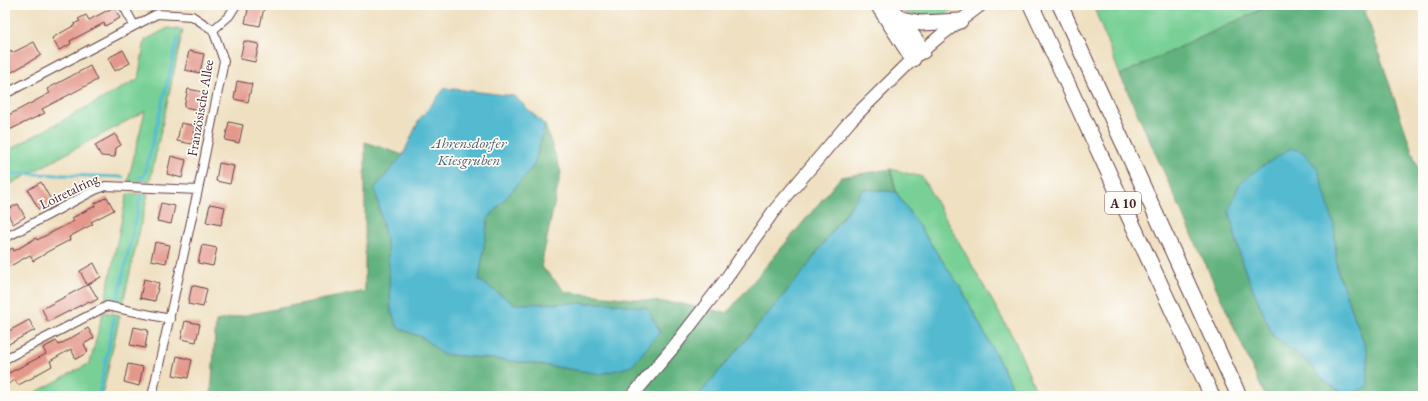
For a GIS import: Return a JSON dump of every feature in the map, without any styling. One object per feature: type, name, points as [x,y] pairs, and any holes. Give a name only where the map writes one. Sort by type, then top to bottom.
[{"type":"highway","points":[[878,5],[918,55]]},
{"type":"highway","points":[[885,5],[901,19],[918,55]]},
{"type":"highway","name":"A 10","points":[[1031,5],[1212,396]]},
{"type":"highway","name":"A 10","points":[[1060,5],[1239,396]]},
{"type":"highway","points":[[901,19],[921,23],[960,21]]},
{"type":"main road","points":[[632,396],[676,344],[723,284],[773,212],[851,120],[918,55],[981,5]]},
{"type":"street","points":[[123,5],[134,26]]},
{"type":"street","points":[[5,94],[157,14],[192,16],[213,30],[229,16],[236,5]]},
{"type":"street","name":"Französische Allee","points":[[152,396],[198,190],[224,61],[213,30]]},
{"type":"street","name":"Loiretalring","points":[[5,238],[95,190],[106,186],[198,190]]},
{"type":"street","points":[[5,359],[107,306],[170,319]]},
{"type":"green space","points":[[898,5],[963,5],[942,16],[906,14]]},
{"type":"green space","points":[[1093,5],[1271,5],[1120,75]]},
{"type":"green space","points":[[1271,5],[1363,5],[1423,184],[1423,396],[1265,396],[1120,75]],"holes":[[[1239,185],[1334,226],[1337,270],[1367,351],[1324,381],[1307,361],[1273,336],[1242,263],[1229,211]]]},
{"type":"green space","points":[[168,28],[183,30],[150,181],[128,181],[145,111],[5,187],[5,152],[138,79],[145,40]]},
{"type":"green space","points":[[545,125],[561,172],[541,266],[566,292],[682,304],[727,313],[841,177],[891,169],[896,192],[863,189],[803,272],[698,396],[211,396],[216,321],[365,291],[365,142],[403,155],[375,188],[388,250],[391,311],[398,328],[424,338],[442,354],[530,363],[601,374],[608,303],[514,304],[479,280],[488,219],[534,165]]},
{"type":"green space","points":[[891,169],[922,177],[1015,341],[1038,396],[1017,396],[962,290],[896,192]]},
{"type":"green space","points":[[127,194],[148,194],[123,303],[105,301]]},
{"type":"green space","points":[[103,312],[120,315],[102,396],[29,396],[90,363]]},
{"type":"water","name":"Ahrensdorfer Kiesgruben","points":[[445,88],[514,96],[545,125],[534,165],[488,219],[479,280],[514,304],[608,303],[647,308],[660,332],[632,366],[601,374],[530,363],[442,354],[424,338],[398,328],[391,311],[388,250],[375,188],[403,155],[419,120]]},
{"type":"water","points":[[1291,148],[1303,152],[1318,169],[1334,226],[1337,270],[1367,351],[1368,387],[1345,394],[1324,381],[1307,361],[1273,336],[1242,263],[1229,210],[1239,185],[1254,172]]},
{"type":"water","points":[[863,189],[896,192],[962,290],[1017,396],[698,396],[803,272]]},
{"type":"building","points":[[249,5],[264,8],[260,26],[245,23]]},
{"type":"building","points":[[114,7],[120,18],[105,26],[104,23],[70,41],[71,44],[59,50],[52,38],[75,25],[74,24],[80,21],[78,19],[86,15],[89,20]]},
{"type":"building","points":[[244,41],[259,44],[255,62],[240,59]]},
{"type":"building","points":[[34,42],[41,55],[5,76],[5,55]]},
{"type":"building","points":[[123,50],[130,63],[115,71],[108,58]]},
{"type":"building","points":[[189,51],[204,54],[200,73],[185,70]]},
{"type":"building","points":[[90,66],[97,80],[42,109],[45,113],[5,132],[5,117],[50,93],[47,89]]},
{"type":"building","points":[[237,81],[252,84],[248,102],[234,99]]},
{"type":"building","points":[[188,89],[203,92],[199,110],[184,107]]},
{"type":"building","points":[[229,122],[243,125],[239,143],[225,140]]},
{"type":"building","points":[[181,123],[196,126],[192,144],[177,141]]},
{"type":"building","points":[[115,134],[121,145],[116,148],[115,157],[101,156],[95,145]]},
{"type":"building","points":[[171,156],[186,160],[182,178],[167,174]]},
{"type":"building","points":[[219,163],[234,166],[230,184],[216,181]]},
{"type":"building","points":[[41,182],[52,202],[39,210],[28,190]]},
{"type":"building","points":[[107,197],[114,210],[91,222],[93,224],[69,237],[70,240],[33,261],[30,255],[5,269],[5,252],[13,248],[14,251],[36,238],[37,240],[74,221],[72,218],[95,206],[94,204]]},
{"type":"building","points":[[161,203],[175,206],[171,224],[157,221]]},
{"type":"building","points":[[18,204],[25,217],[13,224],[6,210]]},
{"type":"building","points":[[210,204],[225,207],[221,225],[206,222]]},
{"type":"building","points":[[155,242],[170,245],[166,263],[151,260]]},
{"type":"building","points":[[202,245],[217,248],[213,266],[198,263]]},
{"type":"building","points":[[94,263],[101,277],[87,285],[80,271]]},
{"type":"building","points":[[144,279],[159,283],[155,301],[140,298]]},
{"type":"building","points":[[89,284],[98,299],[90,303],[89,301],[48,322],[42,309]]},
{"type":"building","points":[[192,285],[207,289],[203,307],[188,304]]},
{"type":"building","points":[[29,320],[35,330],[5,346],[5,333]]},
{"type":"building","points":[[185,321],[200,324],[196,342],[181,339]]},
{"type":"building","points":[[134,327],[148,330],[145,348],[130,345]]},
{"type":"building","points":[[88,328],[94,338],[84,344],[88,352],[76,359],[71,349],[50,361],[52,366],[34,377],[18,385],[15,380],[5,386],[5,375],[46,354],[43,348],[56,341],[59,345]]},
{"type":"building","points":[[177,356],[192,360],[188,378],[173,375]]},
{"type":"building","points":[[128,364],[143,367],[139,386],[124,382]]},
{"type":"waterway","points":[[139,177],[144,177],[178,38]]},
{"type":"waterway","points":[[5,173],[123,177]]},
{"type":"waterway","points":[[118,297],[141,196]]},
{"type":"waterway","points":[[99,396],[114,318]]}]
